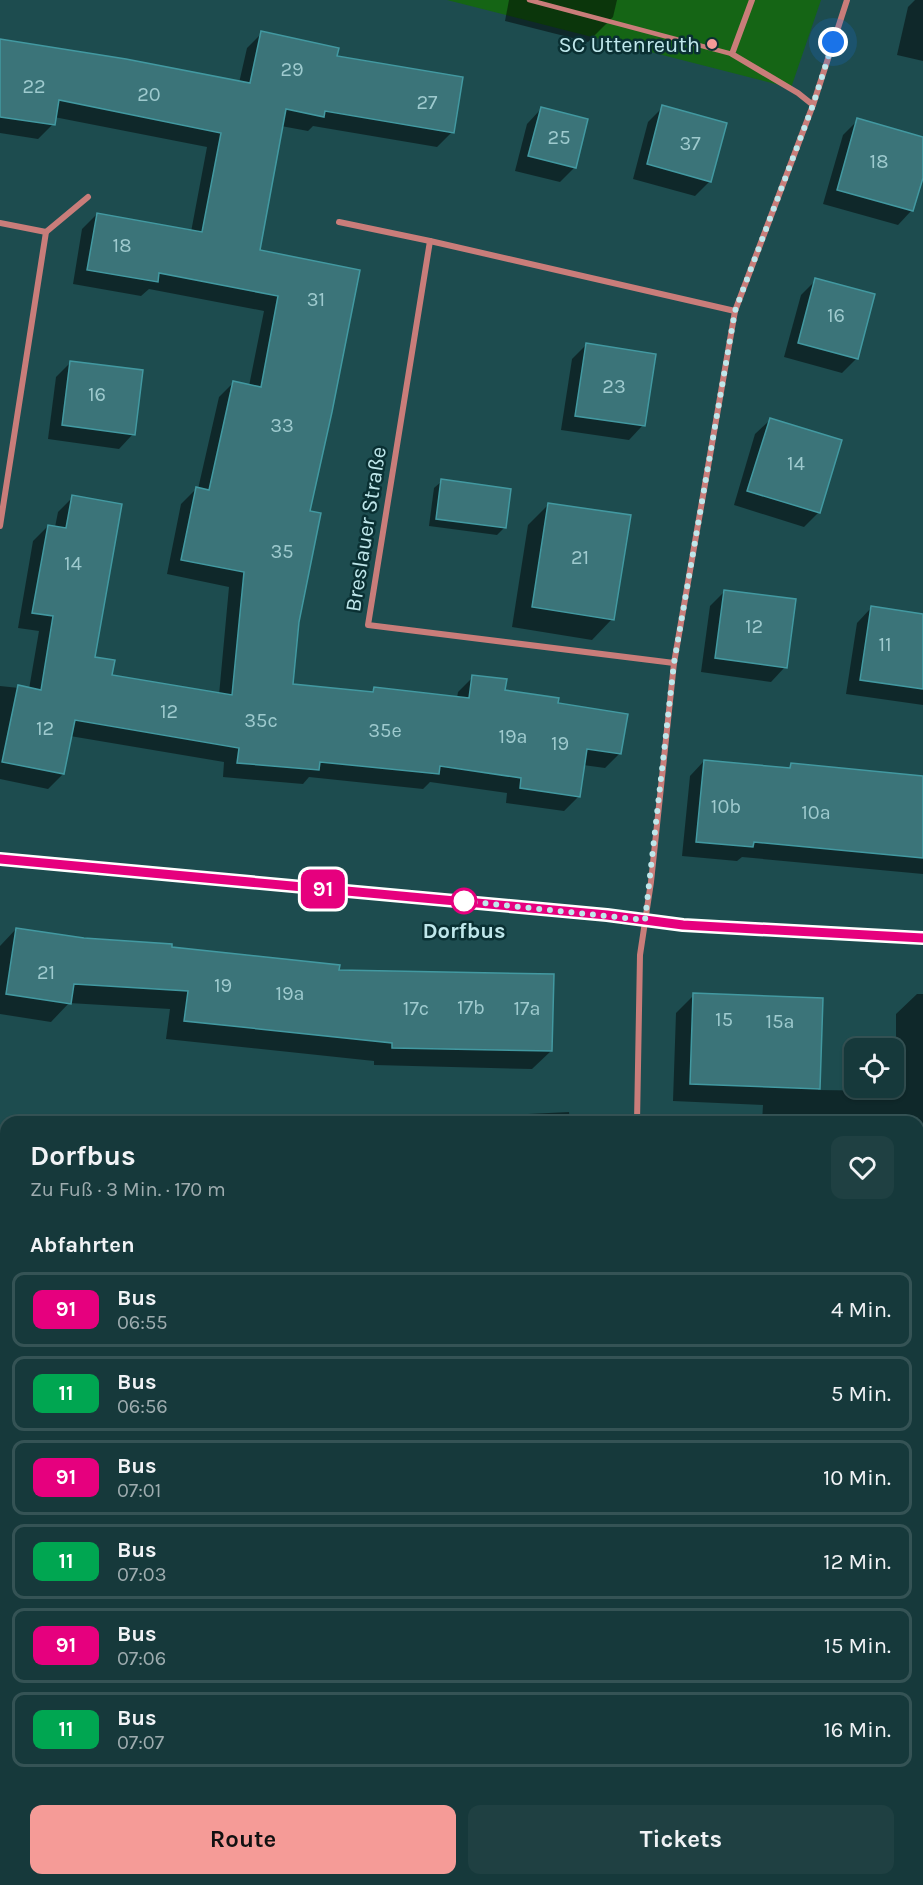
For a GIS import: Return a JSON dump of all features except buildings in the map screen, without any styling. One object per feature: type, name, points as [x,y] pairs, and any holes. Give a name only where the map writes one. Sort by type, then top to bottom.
[{"type":"street","points":[[752,0],[732,54],[798,93],[813,105]]},
{"type":"street","points":[[637,1116],[640,955],[674,663],[735,311],[813,105],[847,0]]},
{"type":"street","points":[[0,526],[46,232],[88,197]]},
{"type":"street","points":[[339,222],[735,311]]},
{"type":"street","points":[[0,223],[46,232]]},
{"type":"street","name":"Breslauer Straße","points":[[430,241],[368,625],[674,663]]},
{"type":"street","points":[[0,859],[683,925],[923,938]]},
{"type":"lane","points":[[529,0],[732,54]]},
{"type":"green space","name":"SC Uttenreuth","points":[[447,0],[821,0],[791,88]]},
{"type":"bus line","name":"91","points":[[0,859],[607,915],[683,925],[923,938]]},
{"type":"place","name":"SC Uttenreuth","points":[[712,44]]},
{"type":"place","name":"Dorfbus","points":[[464,901]]},
{"type":"route","points":[[464,901],[645,920],[674,663],[735,311],[813,105],[833,42]]}]
